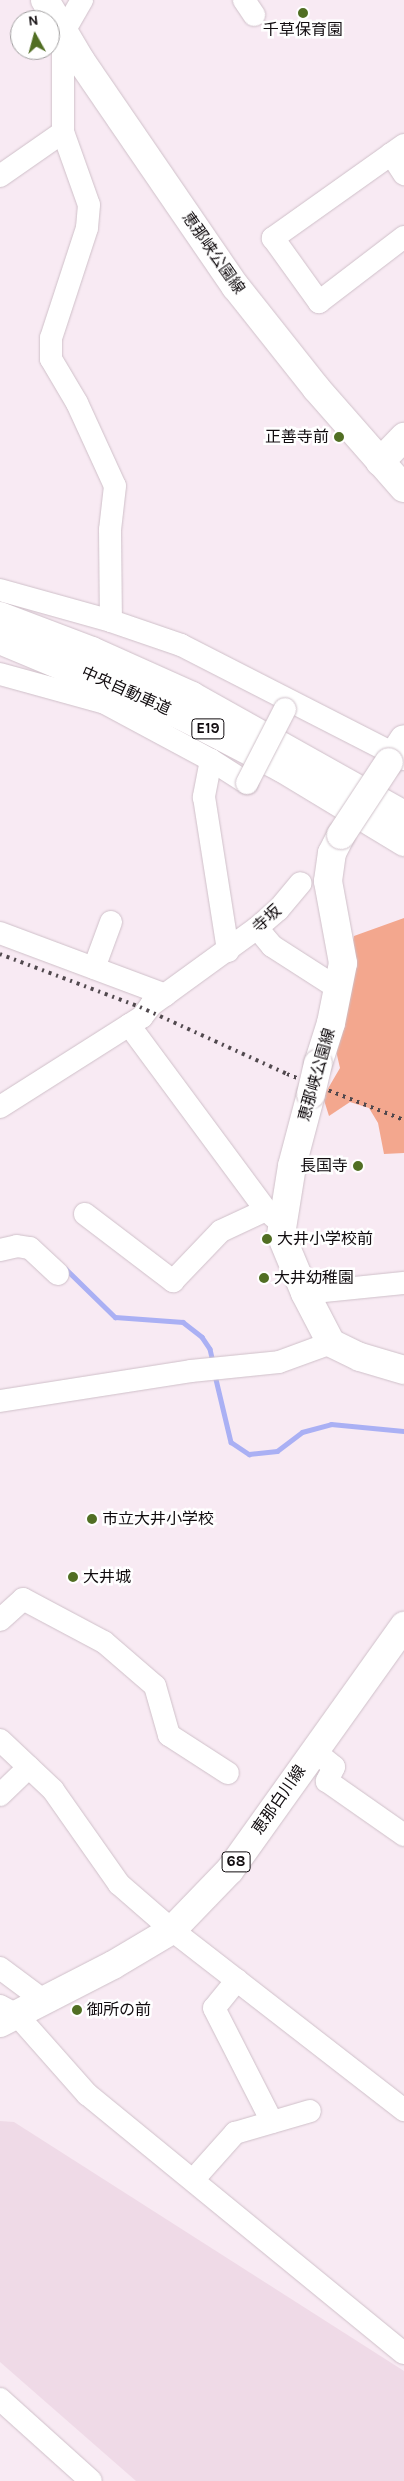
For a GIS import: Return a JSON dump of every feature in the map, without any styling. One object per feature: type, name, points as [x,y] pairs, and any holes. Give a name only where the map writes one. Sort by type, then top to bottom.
[{"type":"main road","name":"恵那峡公園線","points":[[46,0],[63,33],[236,287],[316,388],[404,488]]},
{"type":"main road","points":[[380,462],[404,437]]},
{"type":"main road","name":"中央自動車道","points":[[0,616],[92,651],[192,696],[404,815]]},
{"type":"main road","name":"中央自動車道","points":[[0,640],[184,716],[282,768],[404,842]]},
{"type":"main road","name":"恵那峡公園線","points":[[331,1343],[305,1293],[275,1218],[292,1166],[339,990],[342,952],[328,881],[332,853],[342,835],[398,754]]},
{"type":"main road","points":[[331,1343],[404,1370]]},
{"type":"main road","name":"恵那白川線","points":[[6,2015],[43,2000],[113,1965],[172,1930],[230,1870],[404,1626]]},
{"type":"street","points":[[82,0],[63,33],[63,132],[89,205],[87,228],[51,338],[51,359],[76,403],[115,486],[110,530],[111,621]]},
{"type":"street","points":[[0,176],[63,132]]},
{"type":"street","points":[[404,174],[398,150],[273,238],[319,302],[404,237]]},
{"type":"street","points":[[0,590],[111,621],[181,645],[286,704],[398,754]]},
{"type":"street","points":[[0,674],[105,703],[211,760],[247,783],[286,704]]},
{"type":"street","points":[[211,760],[204,797],[228,950]]},
{"type":"street","name":"寺坂","points":[[0,1107],[129,1025],[166,995],[257,928],[278,910],[301,882]]},
{"type":"street","points":[[94,968],[111,922]]},
{"type":"street","points":[[257,928],[272,946],[339,990]]},
{"type":"street","points":[[0,933],[166,995]]},
{"type":"street","points":[[84,1214],[173,1281],[221,1231],[275,1218],[129,1025]]},
{"type":"street","points":[[0,1250],[17,1246],[30,1248],[58,1274]]},
{"type":"street","points":[[305,1293],[404,1283]]},
{"type":"street","points":[[0,1401],[191,1371],[280,1362],[331,1343]]},
{"type":"street","points":[[0,1620],[23,1599],[104,1642],[155,1686],[169,1735],[228,1773]]},
{"type":"street","points":[[0,1740],[53,1790],[119,1884],[172,1930],[404,2110]]},
{"type":"street","points":[[323,1758],[334,1767],[328,1781],[404,1834]]},
{"type":"street","points":[[0,1795],[29,1767]]},
{"type":"street","points":[[0,1968],[43,2000]]},
{"type":"street","points":[[237,1980],[214,2008],[272,2122]]},
{"type":"street","points":[[6,2015],[87,2094],[194,2178],[404,2353]]},
{"type":"street","points":[[194,2178],[236,2133],[310,2111]]},
{"type":"street","points":[[0,2400],[92,2481]]},
{"type":"shaded area","points":[[404,918],[404,1153],[384,1154],[378,1123],[369,1108],[350,1102],[329,1116],[323,1097],[340,1068],[333,1038],[354,936]]},
{"type":"shaded area","points":[[0,2121],[14,2122],[404,2371],[404,2481],[136,2481],[0,2362]]},
{"type":"waterway","points":[[66,1269],[115,1317],[183,1322],[202,1337],[210,1349],[213,1362]]},
{"type":"waterway","points":[[215,1375],[231,1442],[249,1454],[277,1451],[302,1432],[331,1424],[404,1431]]},
{"type":"railway","points":[[0,954],[140,1007],[287,1074],[404,1120]]},
{"type":"place","name":"千草保育園","points":[[303,13]]},
{"type":"place","name":"正善寺前","points":[[339,437]]},
{"type":"place","name":"長国寺","points":[[358,1166]]},
{"type":"place","name":"大井小学校前","points":[[267,1239]]},
{"type":"place","name":"大井幼稚園","points":[[264,1278]]},
{"type":"place","name":"市立大井小学校","points":[[92,1519]]},
{"type":"place","name":"大井城","points":[[73,1577]]},
{"type":"place","name":"御所の前","points":[[77,2010]]}]
